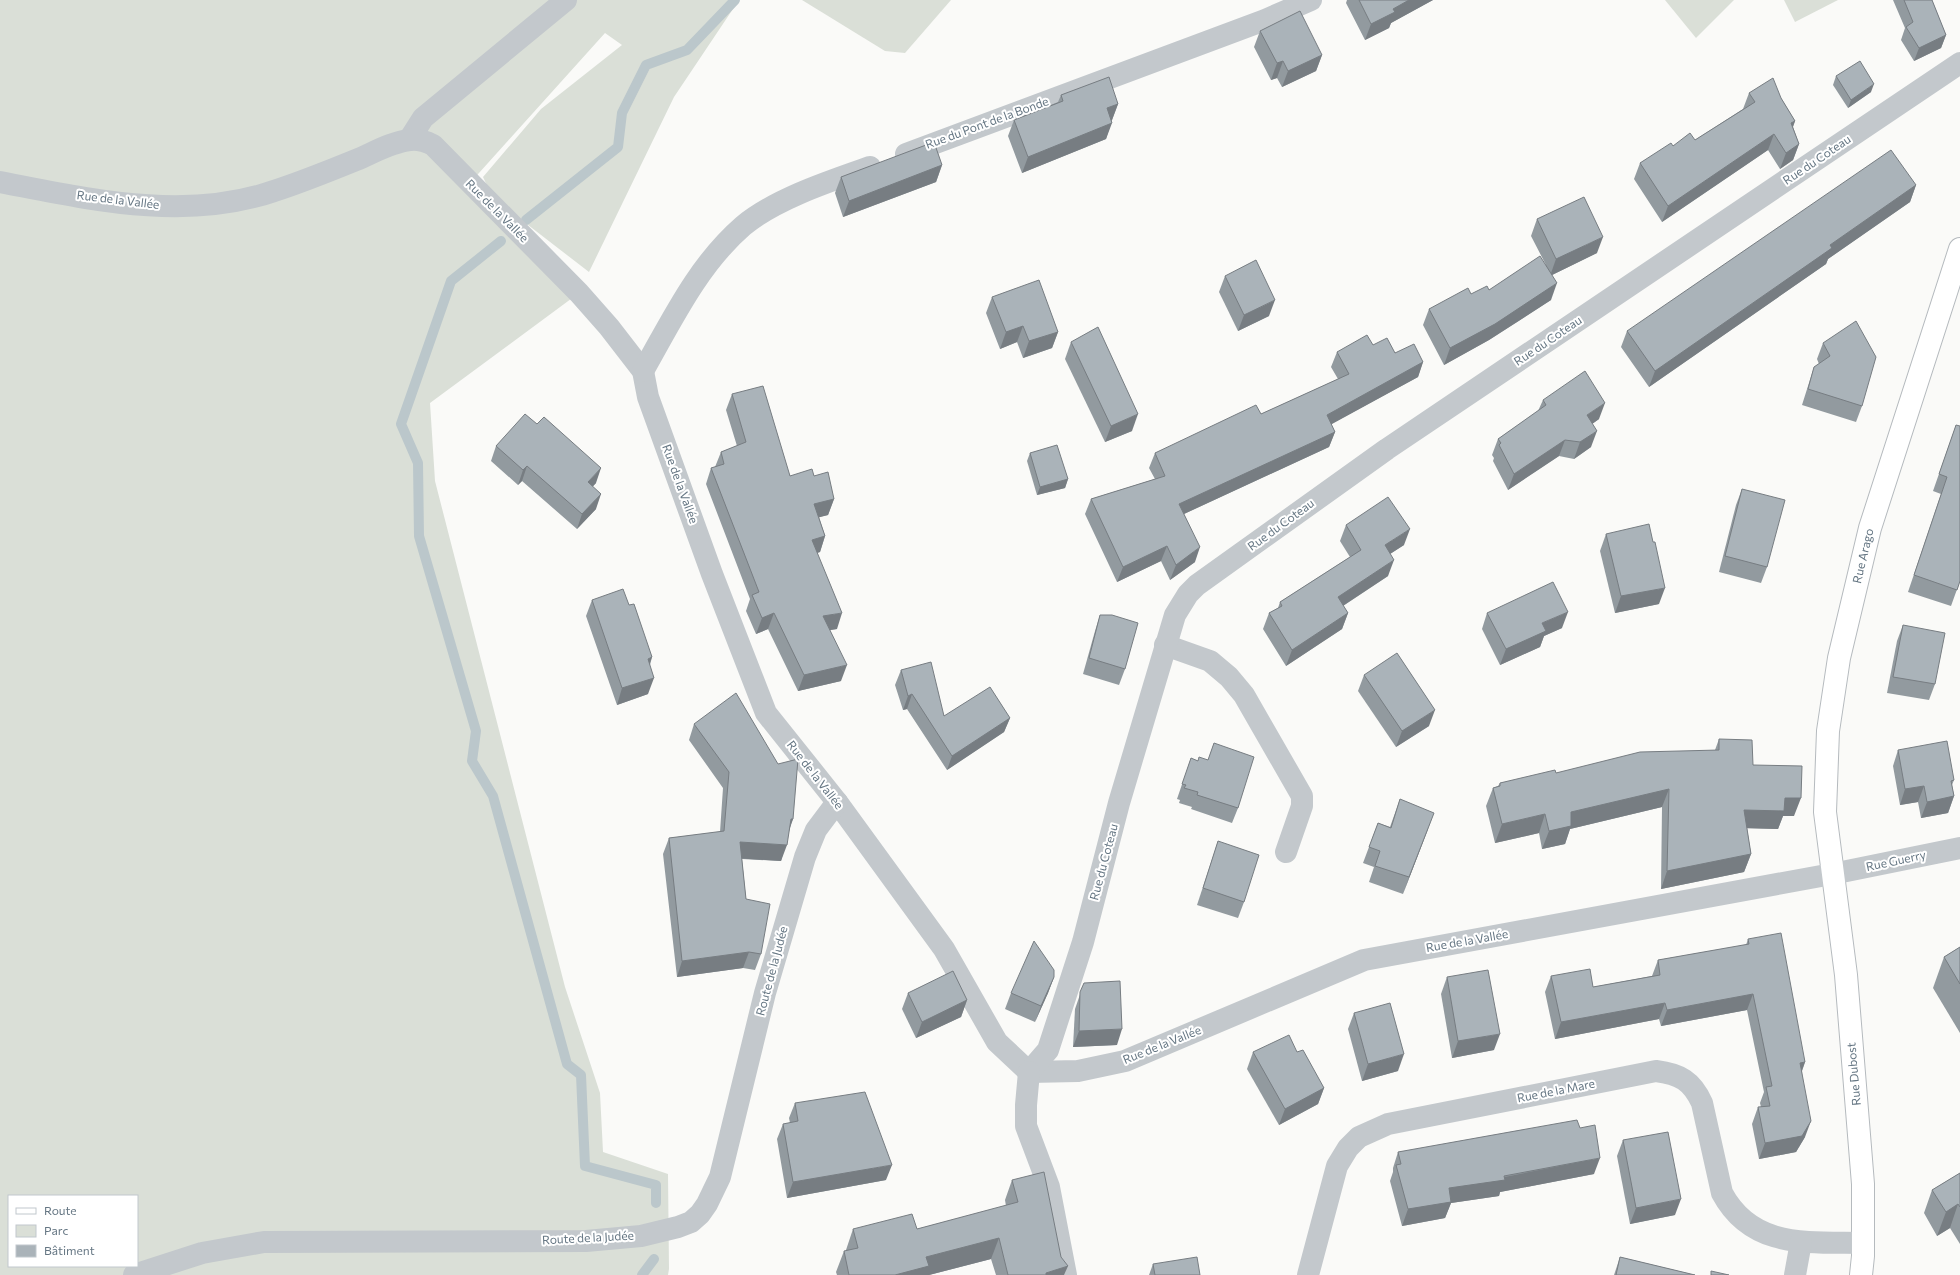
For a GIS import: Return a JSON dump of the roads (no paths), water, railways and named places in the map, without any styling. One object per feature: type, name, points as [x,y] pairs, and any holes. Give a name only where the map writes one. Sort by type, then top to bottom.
[{"type":"main road","name":"Rue Arago","points":[[1832,874],[1826,812],[1825,767],[1828,731],[1839,658],[1870,528],[1960,249]]},
{"type":"main road","name":"Rue Dubost","points":[[1832,874],[1848,998],[1863,1184],[1863,1243],[1861,1275]]},
{"type":"street","points":[[409,140],[423,118],[566,0]]},
{"type":"street","name":"Rue du Pont de la Bonde","points":[[643,371],[692,285],[721,248],[744,226],[778,204],[819,186],[1265,20],[1311,0]]},
{"type":"street","name":"Rue du Coteau","points":[[1029,1072],[1048,1050],[1083,942],[1119,803],[1165,645],[1181,604],[1197,585],[1387,449],[1960,63]]},
{"type":"street","name":"Rue de la Vallée","points":[[0,182],[151,206],[223,204],[273,192],[332,170],[396,143],[409,140],[423,140],[433,145],[545,258],[609,326],[643,371],[651,404],[712,574],[766,713],[837,802],[944,949],[997,1042],[1029,1072],[1078,1071],[1126,1061],[1364,960],[1832,874]]},
{"type":"street","points":[[1165,645],[1210,661],[1229,677],[1244,695],[1302,796],[1302,806],[1286,852]]},
{"type":"street","name":"Route de la Judée","points":[[134,1275],[202,1253],[264,1242],[586,1241],[641,1236],[692,1222],[707,1204],[720,1177],[765,993],[804,857],[816,830],[837,802]]},
{"type":"street","name":"Rue Guerry","points":[[1832,874],[1960,848]]},
{"type":"street","name":"Rue de la Mare","points":[[1308,1275],[1337,1166],[1348,1148],[1359,1137],[1388,1124],[1656,1071],[1672,1073],[1686,1080],[1696,1091],[1702,1103],[1722,1193],[1728,1205],[1738,1216],[1756,1230],[1773,1236],[1801,1242],[1863,1243]]},
{"type":"street","points":[[1029,1072],[1026,1126],[1048,1187],[1066,1275]]},
{"type":"street","points":[[1795,1275],[1801,1242]]},
{"type":"waterway","points":[[526,220],[618,147],[622,113],[646,65],[687,50],[735,0]]},
{"type":"waterway","points":[[501,241],[451,281],[401,424],[418,463],[419,536],[476,731],[472,761],[493,796],[567,1064],[581,1075],[585,1166],[656,1185],[656,1203]]},
{"type":"waterway","points":[[642,1275],[654,1259]]}]
